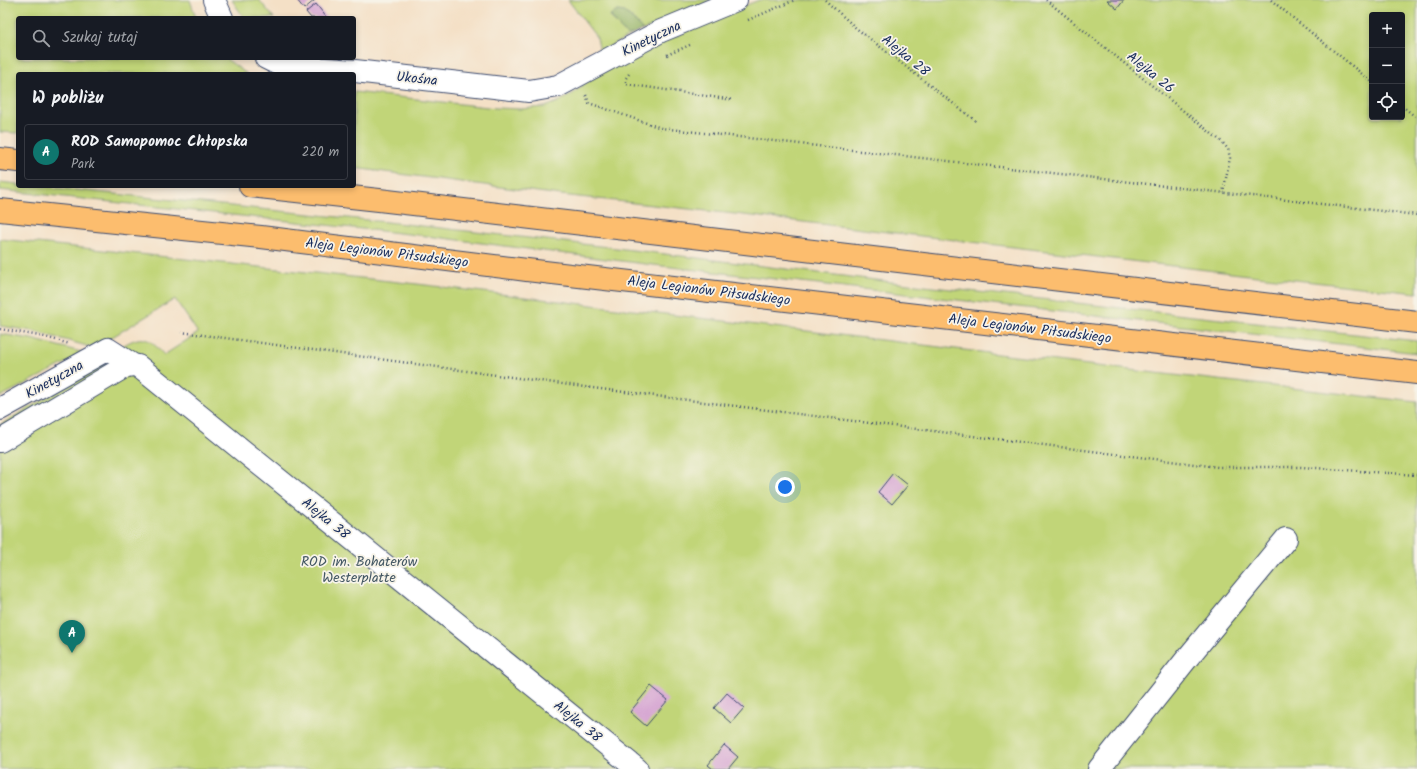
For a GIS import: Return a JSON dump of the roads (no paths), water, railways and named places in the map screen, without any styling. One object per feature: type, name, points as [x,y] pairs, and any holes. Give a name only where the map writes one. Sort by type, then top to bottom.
[{"type":"highway","points":[[0,159],[16,161]]},
{"type":"highway","points":[[268,188],[1417,322]]},
{"type":"highway","name":"Aleja Legionów Piłsudskiego","points":[[0,210],[269,238],[527,270],[1417,374]]},
{"type":"street","points":[[214,0],[221,16]]},
{"type":"street","name":"Kinetyczna","points":[[573,78],[661,31],[736,0]]},
{"type":"street","name":"Ukośna","points":[[270,60],[294,67],[355,71],[529,90],[558,86],[573,78]]},
{"type":"street","name":"Kinetyczna","points":[[0,409],[105,351]]},
{"type":"street","name":"Alejka 38","points":[[105,351],[138,366],[637,769]]},
{"type":"street","points":[[0,441],[126,366],[133,365]]},
{"type":"street","points":[[1098,769],[1286,539]]},
{"type":"place","name":"ROD Samopomoc Chłopska","points":[[72,653]]},
{"type":"park label","name":"ROD im. Bohaterów Westerplatte","points":[[359,570]]}]
